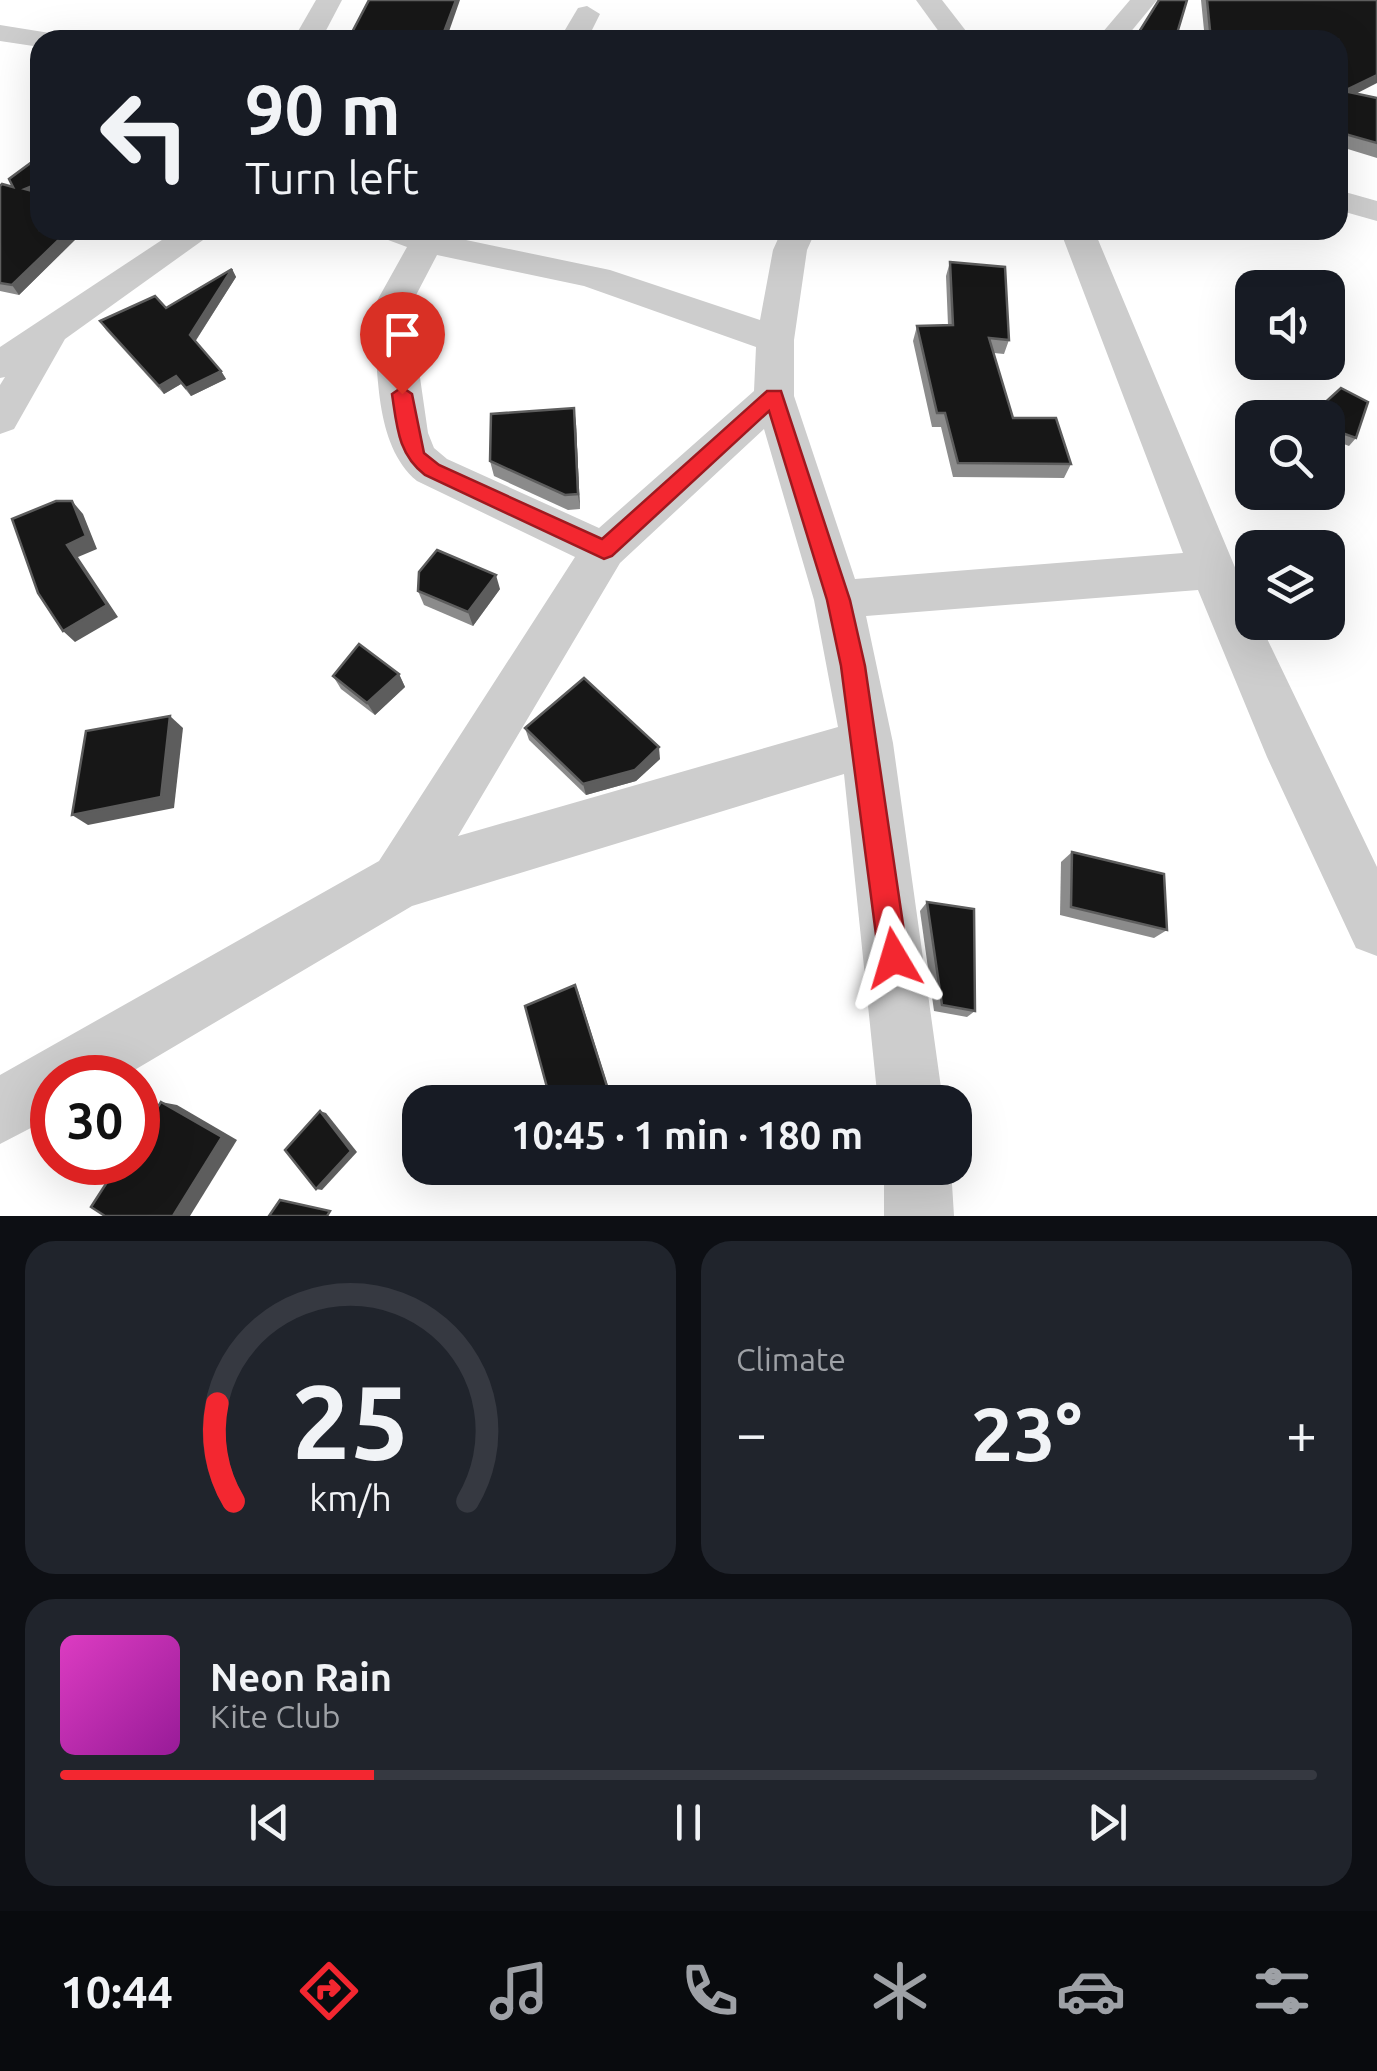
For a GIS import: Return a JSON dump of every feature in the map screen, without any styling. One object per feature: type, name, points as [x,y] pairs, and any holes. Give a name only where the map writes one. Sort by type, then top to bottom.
[{"type":"street","points":[[313,30],[329,0]]},
{"type":"street","points":[[928,0],[951,30]]},
{"type":"street","points":[[1118,30],[1144,0]]},
{"type":"street","points":[[579,30],[587,14]]},
{"type":"street","points":[[0,33],[30,38]]},
{"type":"street","points":[[1348,203],[1377,211]]},
{"type":"street","points":[[0,365],[185,240]]},
{"type":"street","points":[[414,240],[392,316],[407,433],[416,457],[432,470],[604,550]]},
{"type":"street","points":[[442,240],[569,270],[681,304],[775,340]]},
{"type":"street","points":[[795,240],[775,340],[774,396],[838,600],[866,742],[910,1085]]},
{"type":"street","points":[[1081,240],[1212,570],[1314,799],[1377,927]]},
{"type":"street","points":[[0,419],[50,332]]},
{"type":"street","points":[[400,880],[604,550],[774,396]]},
{"type":"street","points":[[838,600],[934,589],[1212,570]]},
{"type":"street","points":[[97,1055],[400,880],[866,742]]},
{"type":"street","points":[[0,1112],[30,1094]]},
{"type":"street","points":[[918,1185],[919,1216]]},
{"type":"building","points":[[369,0],[456,0],[445,30],[353,30]]},
{"type":"building","points":[[1159,0],[1187,0],[1178,30],[1140,30]]},
{"type":"building","points":[[1207,0],[1377,0],[1377,75],[1348,89],[1348,30],[1210,30]]},
{"type":"building","points":[[1348,92],[1377,98],[1377,143],[1348,135]]},
{"type":"building","points":[[30,163],[30,187],[25,189],[30,190],[30,240],[59,240],[12,285],[0,283],[0,186],[13,187],[9,179]]},
{"type":"building","points":[[950,262],[1005,267],[1009,340],[989,338],[1013,418],[1056,418],[1071,464],[958,463],[945,413],[937,413],[917,326],[953,325]]},
{"type":"building","points":[[232,269],[190,335],[221,371],[186,388],[176,376],[159,386],[100,321],[155,296],[166,308]]},
{"type":"building","points":[[1341,388],[1368,402],[1356,438],[1345,434],[1345,400],[1328,400]]},
{"type":"building","points":[[574,408],[578,494],[565,495],[490,461],[491,414]]},
{"type":"building","points":[[56,501],[72,501],[86,536],[67,545],[107,605],[63,631],[38,593],[12,519]]},
{"type":"building","points":[[437,550],[496,575],[468,612],[418,591],[419,572]]},
{"type":"building","points":[[359,644],[399,674],[367,703],[333,676]]},
{"type":"building","points":[[584,678],[659,747],[635,770],[583,784],[525,728]]},
{"type":"building","points":[[170,716],[161,797],[72,815],[86,731]]},
{"type":"building","points":[[1072,852],[1164,874],[1167,930],[1071,907]]},
{"type":"building","points":[[927,902],[974,909],[975,1011],[942,1005]]},
{"type":"building","points":[[575,985],[607,1085],[546,1085],[525,1006]]},
{"type":"building","points":[[160,1104],[222,1137],[173,1216],[105,1216],[91,1207],[105,1185],[160,1185]]},
{"type":"building","points":[[320,1111],[351,1151],[316,1189],[285,1150]]},
{"type":"building","points":[[280,1200],[330,1211],[327,1216],[269,1216]]},
{"type":"route","points":[[402,394],[407,433],[416,457],[432,470],[604,550],[774,396],[838,600],[853,666],[894,958]]}]
